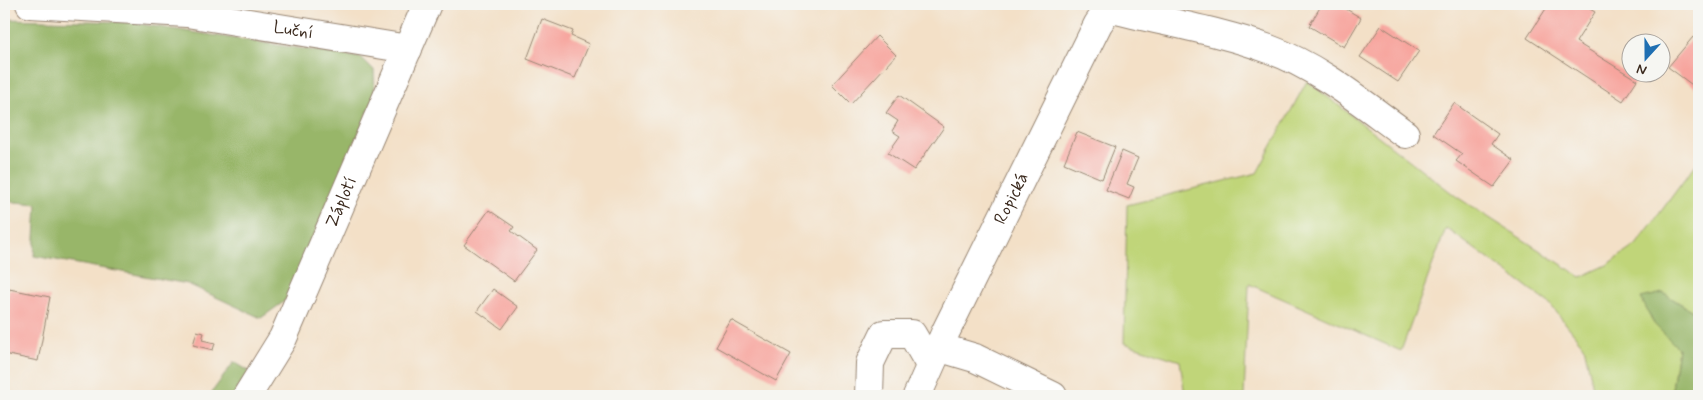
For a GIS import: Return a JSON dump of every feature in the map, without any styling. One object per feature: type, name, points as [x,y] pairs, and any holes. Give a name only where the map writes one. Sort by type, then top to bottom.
[{"type":"street","name":"Luční","points":[[30,4],[187,13],[408,49]]},
{"type":"street","name":"Záplotí","points":[[247,396],[283,338],[427,4]]},
{"type":"street","points":[[1110,6],[1270,49],[1327,77],[1405,134]]},
{"type":"street","name":"Ropická","points":[[916,396],[1098,24],[1110,6]]},
{"type":"street","points":[[868,396],[870,363],[884,334],[912,334],[934,356],[975,358],[1053,396]]},
{"type":"green space","points":[[4,19],[126,22],[362,58],[374,70],[375,96],[285,301],[261,318],[188,284],[34,256],[37,204],[4,201]]},
{"type":"green space","points":[[1307,81],[1457,197],[1581,277],[1607,265],[1636,245],[1699,160],[1699,315],[1663,293],[1654,324],[1678,348],[1671,396],[1587,396],[1593,387],[1584,346],[1549,303],[1446,228],[1401,351],[1249,284],[1244,396],[1185,396],[1180,361],[1124,343],[1127,205],[1257,173]]},
{"type":"green space","points":[[1663,293],[1699,315],[1699,396],[1671,396],[1678,348],[1654,324],[1641,298]]},
{"type":"green space","points":[[234,362],[249,371],[233,396],[209,396]]},
{"type":"building","points":[[1322,4],[1338,4],[1361,18],[1344,47],[1309,26]]},
{"type":"building","points":[[1549,4],[1581,4],[1595,12],[1576,42],[1620,69],[1620,82],[1636,82],[1623,101],[1527,38]]},
{"type":"building","points":[[542,19],[573,31],[571,36],[589,44],[575,78],[527,59]]},
{"type":"building","points":[[1381,26],[1419,51],[1398,82],[1360,57]]},
{"type":"building","points":[[877,36],[896,55],[851,104],[832,85]]},
{"type":"building","points":[[1693,37],[1699,41],[1699,90],[1670,68],[1670,65]]},
{"type":"building","points":[[899,95],[944,127],[914,170],[888,153],[900,136],[892,131],[898,121],[886,113]]},
{"type":"building","points":[[1454,103],[1498,134],[1491,144],[1514,160],[1494,187],[1456,161],[1462,154],[1433,134]]},
{"type":"building","points":[[1077,132],[1115,147],[1102,179],[1064,163]]},
{"type":"building","points":[[1122,151],[1138,158],[1127,184],[1134,187],[1129,199],[1106,190]]},
{"type":"building","points":[[489,210],[514,227],[511,231],[537,250],[514,281],[464,245]]},
{"type":"building","points":[[9,289],[50,297],[38,361],[4,354],[4,319]]},
{"type":"building","points":[[493,289],[518,307],[502,329],[477,311]]},
{"type":"building","points":[[731,320],[791,354],[776,381],[716,347]]},
{"type":"building","points":[[197,331],[204,333],[202,340],[215,343],[213,350],[193,345]]}]
